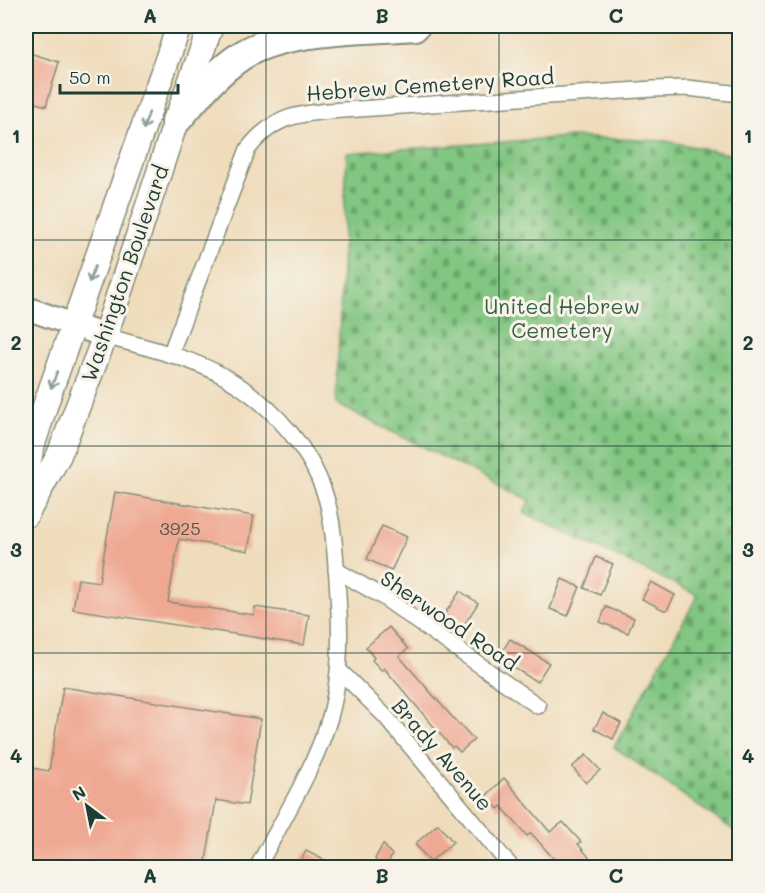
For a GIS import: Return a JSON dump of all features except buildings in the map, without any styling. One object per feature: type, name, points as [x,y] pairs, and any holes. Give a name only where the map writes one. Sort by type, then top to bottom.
[{"type":"highway","points":[[176,121],[219,72],[242,55],[267,43],[298,35],[416,26]]},
{"type":"main road","name":"Washington Boulevard","points":[[26,476],[34,440],[73,325],[179,26]]},
{"type":"main road","name":"Washington Boulevard","points":[[26,515],[58,455],[105,336],[176,121],[211,26]]},
{"type":"main road","points":[[26,308],[105,336]]},
{"type":"street","name":"Hebrew Cemetery Road","points":[[170,355],[248,149],[264,131],[285,119],[304,113],[612,91],[687,88],[740,94]]},
{"type":"street","points":[[105,336],[170,355],[224,377],[269,410],[290,432],[308,458],[325,497],[336,570],[339,670],[330,717],[314,757],[257,867]]},
{"type":"street","name":"Sherwood Road","points":[[336,570],[382,597],[538,706]]},
{"type":"street","name":"Brady Avenue","points":[[339,670],[386,717],[512,867]]},
{"type":"green space","name":"United Hebrew Cemetery","points":[[571,137],[666,141],[739,156],[739,834],[614,747],[698,595],[524,513],[530,500],[336,404],[347,153]]}]
